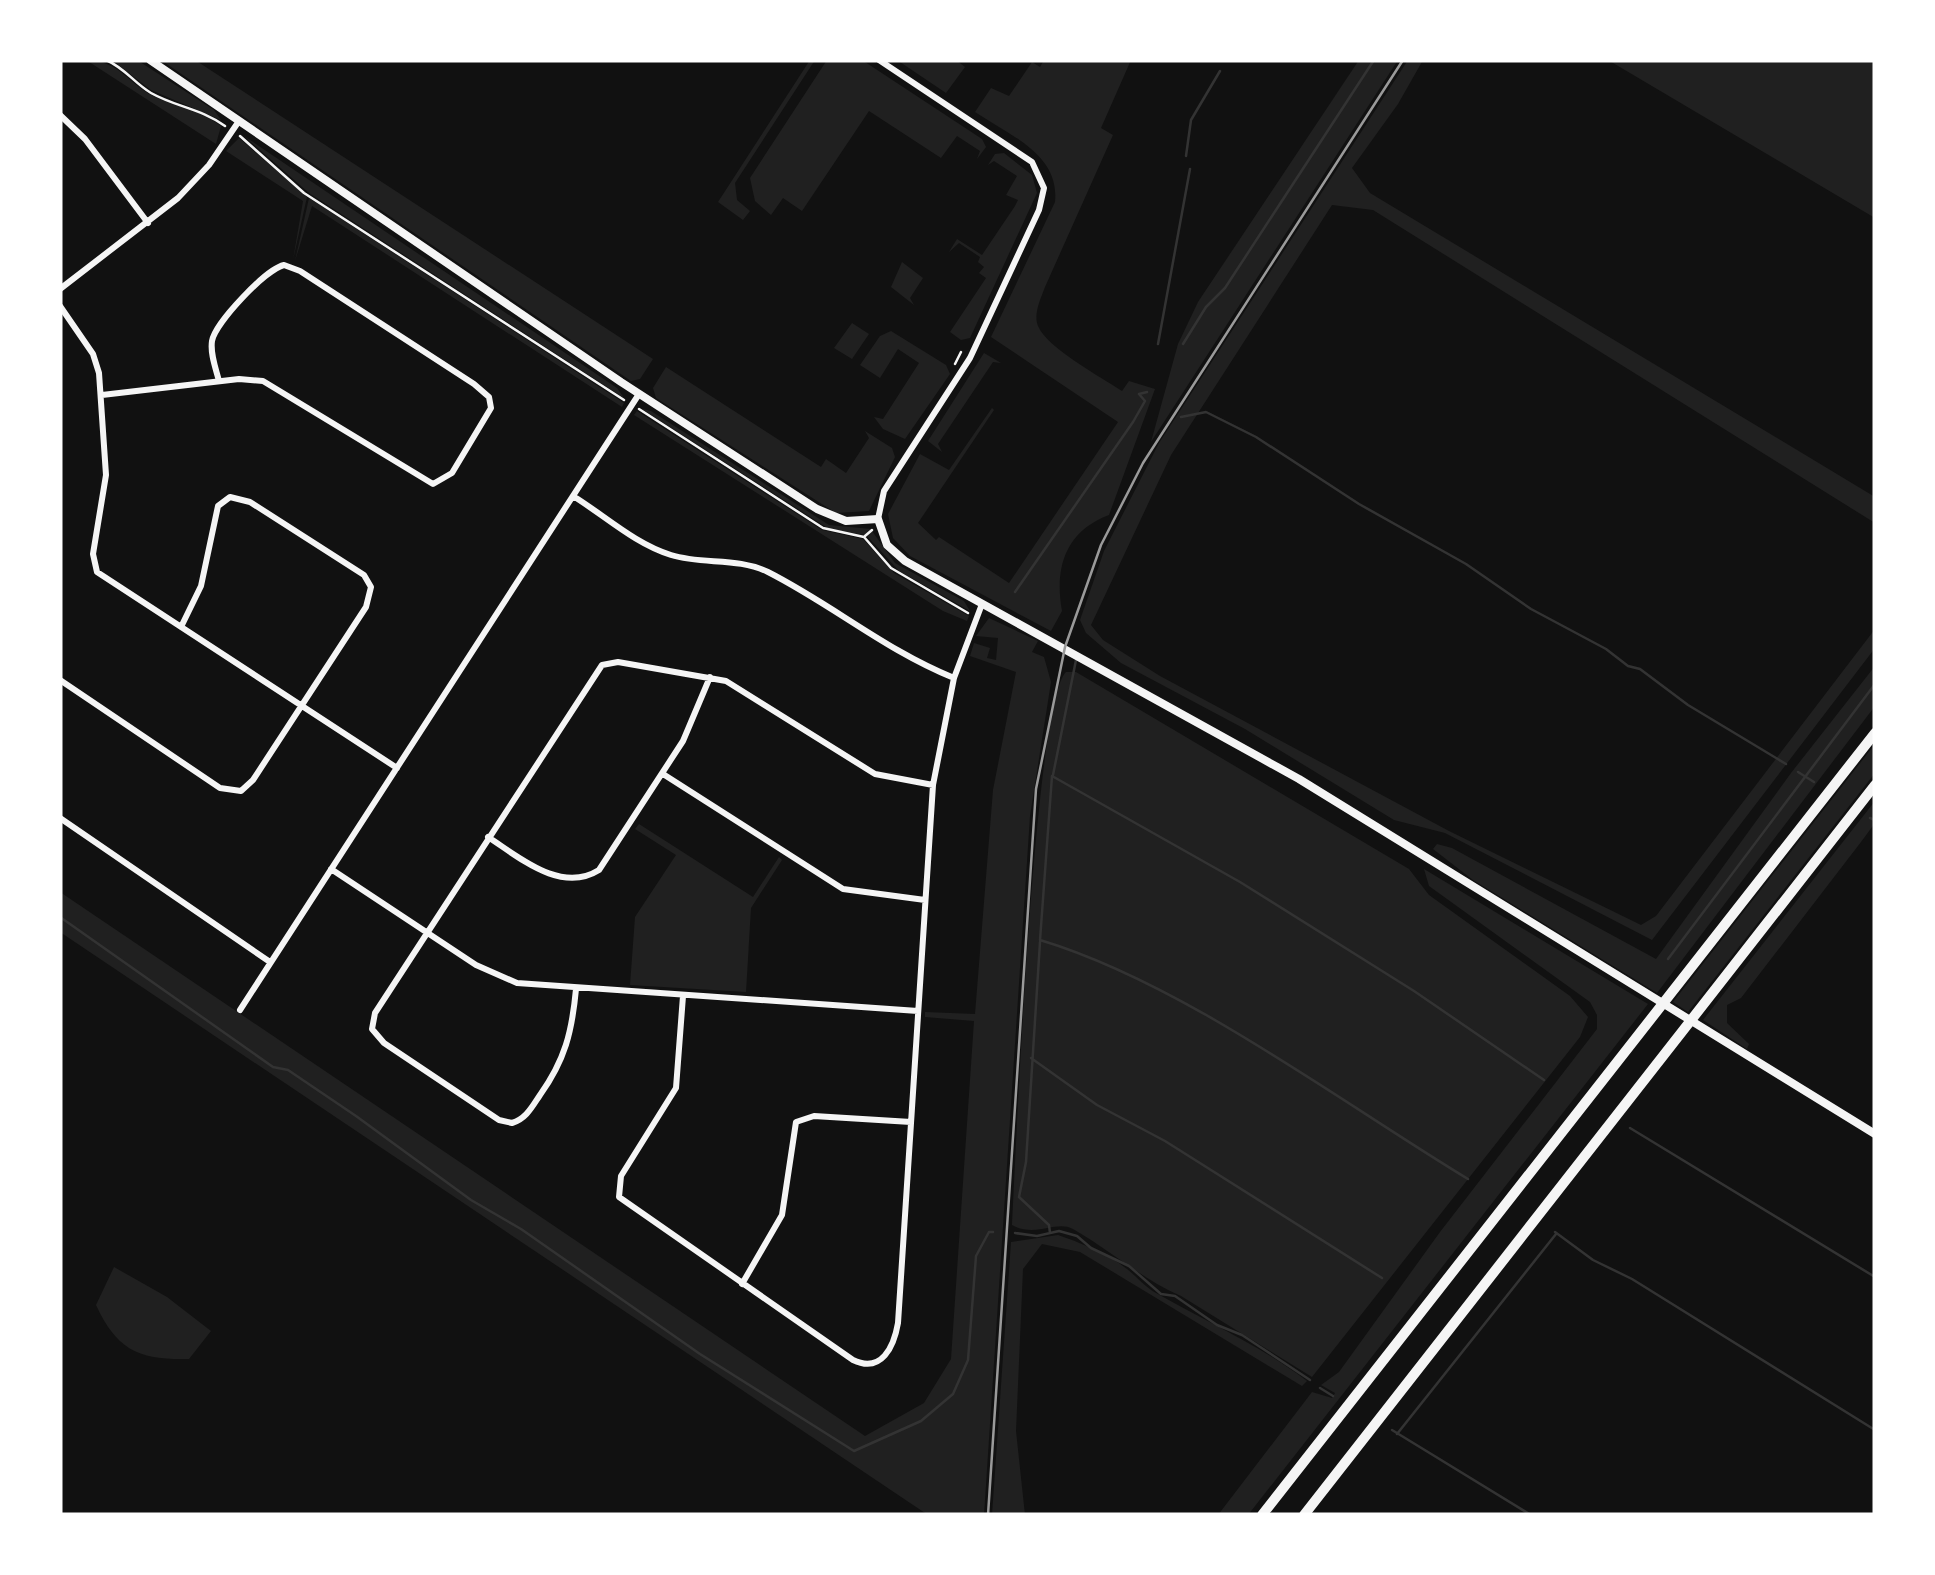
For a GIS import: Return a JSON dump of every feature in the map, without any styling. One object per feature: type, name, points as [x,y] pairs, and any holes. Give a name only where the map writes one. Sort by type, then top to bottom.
[{"type":"highway","points":[[1262,1515],[1875,733]]},
{"type":"highway","points":[[1304,1515],[1875,785]]},
{"type":"street","points":[[150,60],[823,514],[846,521],[878,519]]},
{"type":"street","points":[[879,60],[1032,162],[1042,175],[1044,194],[980,339],[884,491],[878,519],[886,546],[897,556],[1299,780],[1875,1134]]},
{"type":"street","points":[[60,115],[85,139],[148,223]]},
{"type":"street","points":[[60,289],[148,223],[202,174],[240,120]]},
{"type":"street","points":[[102,395],[219,381],[252,379],[269,383],[433,484],[452,474],[491,408],[483,390],[300,270],[284,265],[266,273],[215,332],[212,348],[219,381]]},
{"type":"street","points":[[60,306],[94,354],[102,395],[106,486],[93,563],[102,576],[397,768]]},
{"type":"street","points":[[240,1010],[640,394]]},
{"type":"street","points":[[573,496],[661,552],[688,560],[745,564],[768,572],[876,641],[954,678]]},
{"type":"street","points":[[60,680],[214,785],[233,792],[251,784],[369,600],[370,584],[360,572],[250,502],[230,497],[218,506],[201,586],[181,627]]},
{"type":"street","points":[[684,996],[676,1088],[620,1176],[618,1194],[628,1207],[858,1362],[867,1365],[882,1359],[898,1322],[933,785],[954,678],[983,603]]},
{"type":"street","points":[[576,989],[572,1035],[561,1066],[525,1116],[515,1122],[503,1122],[373,1032],[375,1012],[602,665],[618,662],[710,677],[737,686],[876,774],[933,785]]},
{"type":"street","points":[[488,837],[545,872],[590,875],[602,867],[690,730],[710,677]]},
{"type":"street","points":[[663,774],[843,889],[926,900]]},
{"type":"street","points":[[60,818],[270,962]]},
{"type":"street","points":[[331,869],[496,976],[528,985],[918,1011]]},
{"type":"street","points":[[742,1284],[782,1216],[796,1122],[808,1116],[911,1122]]},
{"type":"path","points":[[106,60],[125,69],[154,94],[198,108],[221,123]]},
{"type":"path","points":[[241,137],[304,193],[624,400]]},
{"type":"path","points":[[953,370],[961,352]]},
{"type":"path","points":[[639,410],[823,528],[864,537],[891,568],[970,613]]},
{"type":"path","points":[[864,537],[872,530]]},
{"type":"shaded area","points":[[86,60],[107,64],[155,97],[221,126],[216,144]]},
{"type":"shaded area","points":[[112,60],[137,60],[214,110],[221,120],[151,90]]},
{"type":"shaded area","points":[[161,60],[195,60],[653,359],[640,379],[631,381]]},
{"type":"shaded area","points":[[810,60],[815,60],[735,183],[737,200],[750,211],[743,220],[718,202]]},
{"type":"shaded area","points":[[827,60],[862,60],[982,139],[986,147],[977,159],[980,151],[957,136],[941,158],[869,111],[802,211],[783,198],[771,215],[755,201],[750,178]]},
{"type":"shaded area","points":[[897,60],[956,60],[965,67],[946,93]]},
{"type":"shaded area","points":[[1044,60],[1131,60],[1101,128],[1113,135],[1045,287],[1037,311],[1038,326],[1063,353],[1122,391],[1129,381],[1155,389],[1109,515],[1082,531],[1066,553],[1060,580],[1062,611],[1051,631],[910,556],[893,538],[888,514],[920,454],[949,470],[992,408],[918,523],[936,540],[939,537],[1009,583],[1118,422],[991,337],[1055,202],[1054,185],[1041,158],[975,112],[991,88],[1009,96],[1032,62],[1040,67]]},
{"type":"shaded area","points":[[1359,60],[1398,60],[1151,442],[1178,344],[1198,302]]},
{"type":"shaded area","points":[[1408,60],[1423,60],[1398,104],[1352,168],[1370,193],[1875,497],[1875,523],[1373,210],[1332,205],[1171,455],[1091,625],[1103,640],[1160,676],[1449,831],[1641,925],[1656,916],[1875,629],[1875,648],[1652,940],[1445,833],[1394,820],[1245,729],[1121,663],[1086,633],[1080,620],[1104,551],[1159,443]]},
{"type":"shaded area","points":[[1608,60],[1875,60],[1875,218]]},
{"type":"shaded area","points":[[244,136],[617,388],[624,398],[309,193]]},
{"type":"shaded area","points":[[239,138],[307,197],[293,260],[303,201],[226,151]]},
{"type":"shaded area","points":[[1004,153],[1032,175],[1037,193],[970,338],[961,340],[950,332],[986,278],[979,273],[984,267],[978,262],[980,257],[959,243],[949,252],[957,239],[982,255],[1015,206],[1018,200],[1006,195],[1017,176],[994,161],[988,165],[995,154]]},
{"type":"shaded area","points":[[309,198],[624,403],[622,407],[312,206],[295,261]]},
{"type":"shaded area","points":[[902,262],[923,278],[910,298],[914,305],[891,287]]},
{"type":"shaded area","points":[[852,323],[869,334],[852,359],[834,348]]},
{"type":"shaded area","points":[[891,331],[946,365],[950,374],[905,439],[883,429],[874,417],[883,419],[919,363],[898,349],[880,378],[860,365],[880,336]]},
{"type":"shaded area","points":[[984,353],[1001,363],[993,362],[938,444],[942,452],[928,441]]},
{"type":"shaded area","points":[[666,367],[821,467],[826,459],[846,473],[869,438],[865,431],[892,448],[895,457],[869,511],[836,513],[656,398],[653,388]]},
{"type":"shaded area","points":[[642,409],[651,411],[829,525],[871,529],[865,535],[829,529]]},
{"type":"shaded area","points":[[637,411],[822,530],[863,539],[894,573],[969,616],[967,621],[943,611],[634,415]]},
{"type":"shaded area","points":[[872,531],[895,563],[964,601],[970,611],[899,571],[867,536]]},
{"type":"shaded area","points":[[989,618],[1038,641],[1032,652],[1044,657],[1051,682],[1030,816],[984,1515],[928,1515],[60,932],[60,892],[865,1436],[924,1403],[951,1359],[974,1021],[925,1017],[925,1012],[975,1014],[993,790],[1016,672],[970,656],[974,643],[990,648],[987,658],[996,660],[998,638],[976,636]]},
{"type":"shaded area","points":[[1875,666],[1875,706],[1657,993],[1473,880],[1433,849],[1437,844],[1452,848],[1656,959],[1791,773]]},
{"type":"shaded area","points":[[1066,672],[1076,672],[1409,869],[1429,895],[1570,996],[1588,1017],[1580,1037],[1312,1377],[1073,1229],[1060,1226],[1029,1230],[1012,1225],[1036,841],[1055,702]]},
{"type":"shaded area","points":[[1875,744],[1875,773],[1688,1012],[1673,1002]]},
{"type":"shaded area","points":[[1875,801],[1875,823],[1741,998],[1727,1005],[1727,1023],[1749,1044],[1747,1049],[1703,1020]]},
{"type":"shaded area","points":[[639,824],[753,897],[779,857],[782,860],[751,908],[746,992],[630,985],[635,917],[676,855],[635,829]]},
{"type":"shaded area","points":[[1424,869],[1648,1004],[1248,1515],[1218,1515],[1312,1392],[1332,1398],[1335,1393],[1321,1385],[1339,1372],[1440,1232],[1597,1029],[1597,1015],[1590,1002],[1429,886]]},
{"type":"shaded area","points":[[1058,1235],[1112,1259],[1152,1291],[1252,1345],[1307,1381],[1302,1386],[1080,1252],[1042,1244],[1023,1269],[1016,1431],[1025,1515],[992,1515],[1011,1242]]},
{"type":"shaded area","points":[[114,1267],[167,1297],[211,1331],[189,1359],[143,1354],[112,1333],[96,1305]]},
{"type":"waterway","points":[[1183,344],[1206,307],[1225,288],[1374,60]]},
{"type":"waterway","points":[[1186,156],[1191,120],[1220,71]]},
{"type":"waterway","points":[[1158,344],[1190,169]]},
{"type":"waterway","points":[[1015,592],[1133,422],[1145,401],[1139,394],[1147,392]]},
{"type":"waterway","points":[[1181,417],[1206,412],[1256,437],[1359,504],[1466,564],[1531,609],[1606,649],[1628,666],[1640,669],[1688,705],[1786,764]]},
{"type":"waterway","points":[[1053,775],[1076,660]]},
{"type":"waterway","points":[[1668,959],[1875,684]]},
{"type":"waterway","points":[[1798,772],[1814,782]]},
{"type":"waterway","points":[[1468,1179],[1204,1014],[1094,959],[1040,940],[1052,776],[1240,882],[1414,991],[1544,1080]]},
{"type":"waterway","points":[[1870,818],[1875,820]]},
{"type":"waterway","points":[[60,917],[273,1067],[288,1070],[471,1200],[521,1229],[700,1354],[854,1451],[921,1421],[953,1394],[968,1360],[976,1256],[989,1232],[993,1232]]},
{"type":"waterway","points":[[1040,942],[1026,1162],[1019,1197],[1049,1225],[1050,1233]]},
{"type":"waterway","points":[[1031,1058],[1097,1105],[1165,1141],[1382,1278]]},
{"type":"waterway","points":[[1630,1128],[1875,1277]]},
{"type":"waterway","points":[[1015,1233],[1037,1236],[1059,1231],[1077,1236],[1091,1248],[1129,1266],[1161,1294],[1175,1296],[1310,1380]]},
{"type":"waterway","points":[[1555,1232],[1593,1260],[1632,1279],[1875,1430]]},
{"type":"waterway","points":[[1397,1434],[1556,1234]]},
{"type":"waterway","points":[[1320,1388],[1333,1396]]},
{"type":"waterway","points":[[1392,1430],[1531,1515]]},
{"type":"railway","points":[[988,1515],[1036,789],[1065,647],[1101,545],[1143,463],[1403,60]]}]
